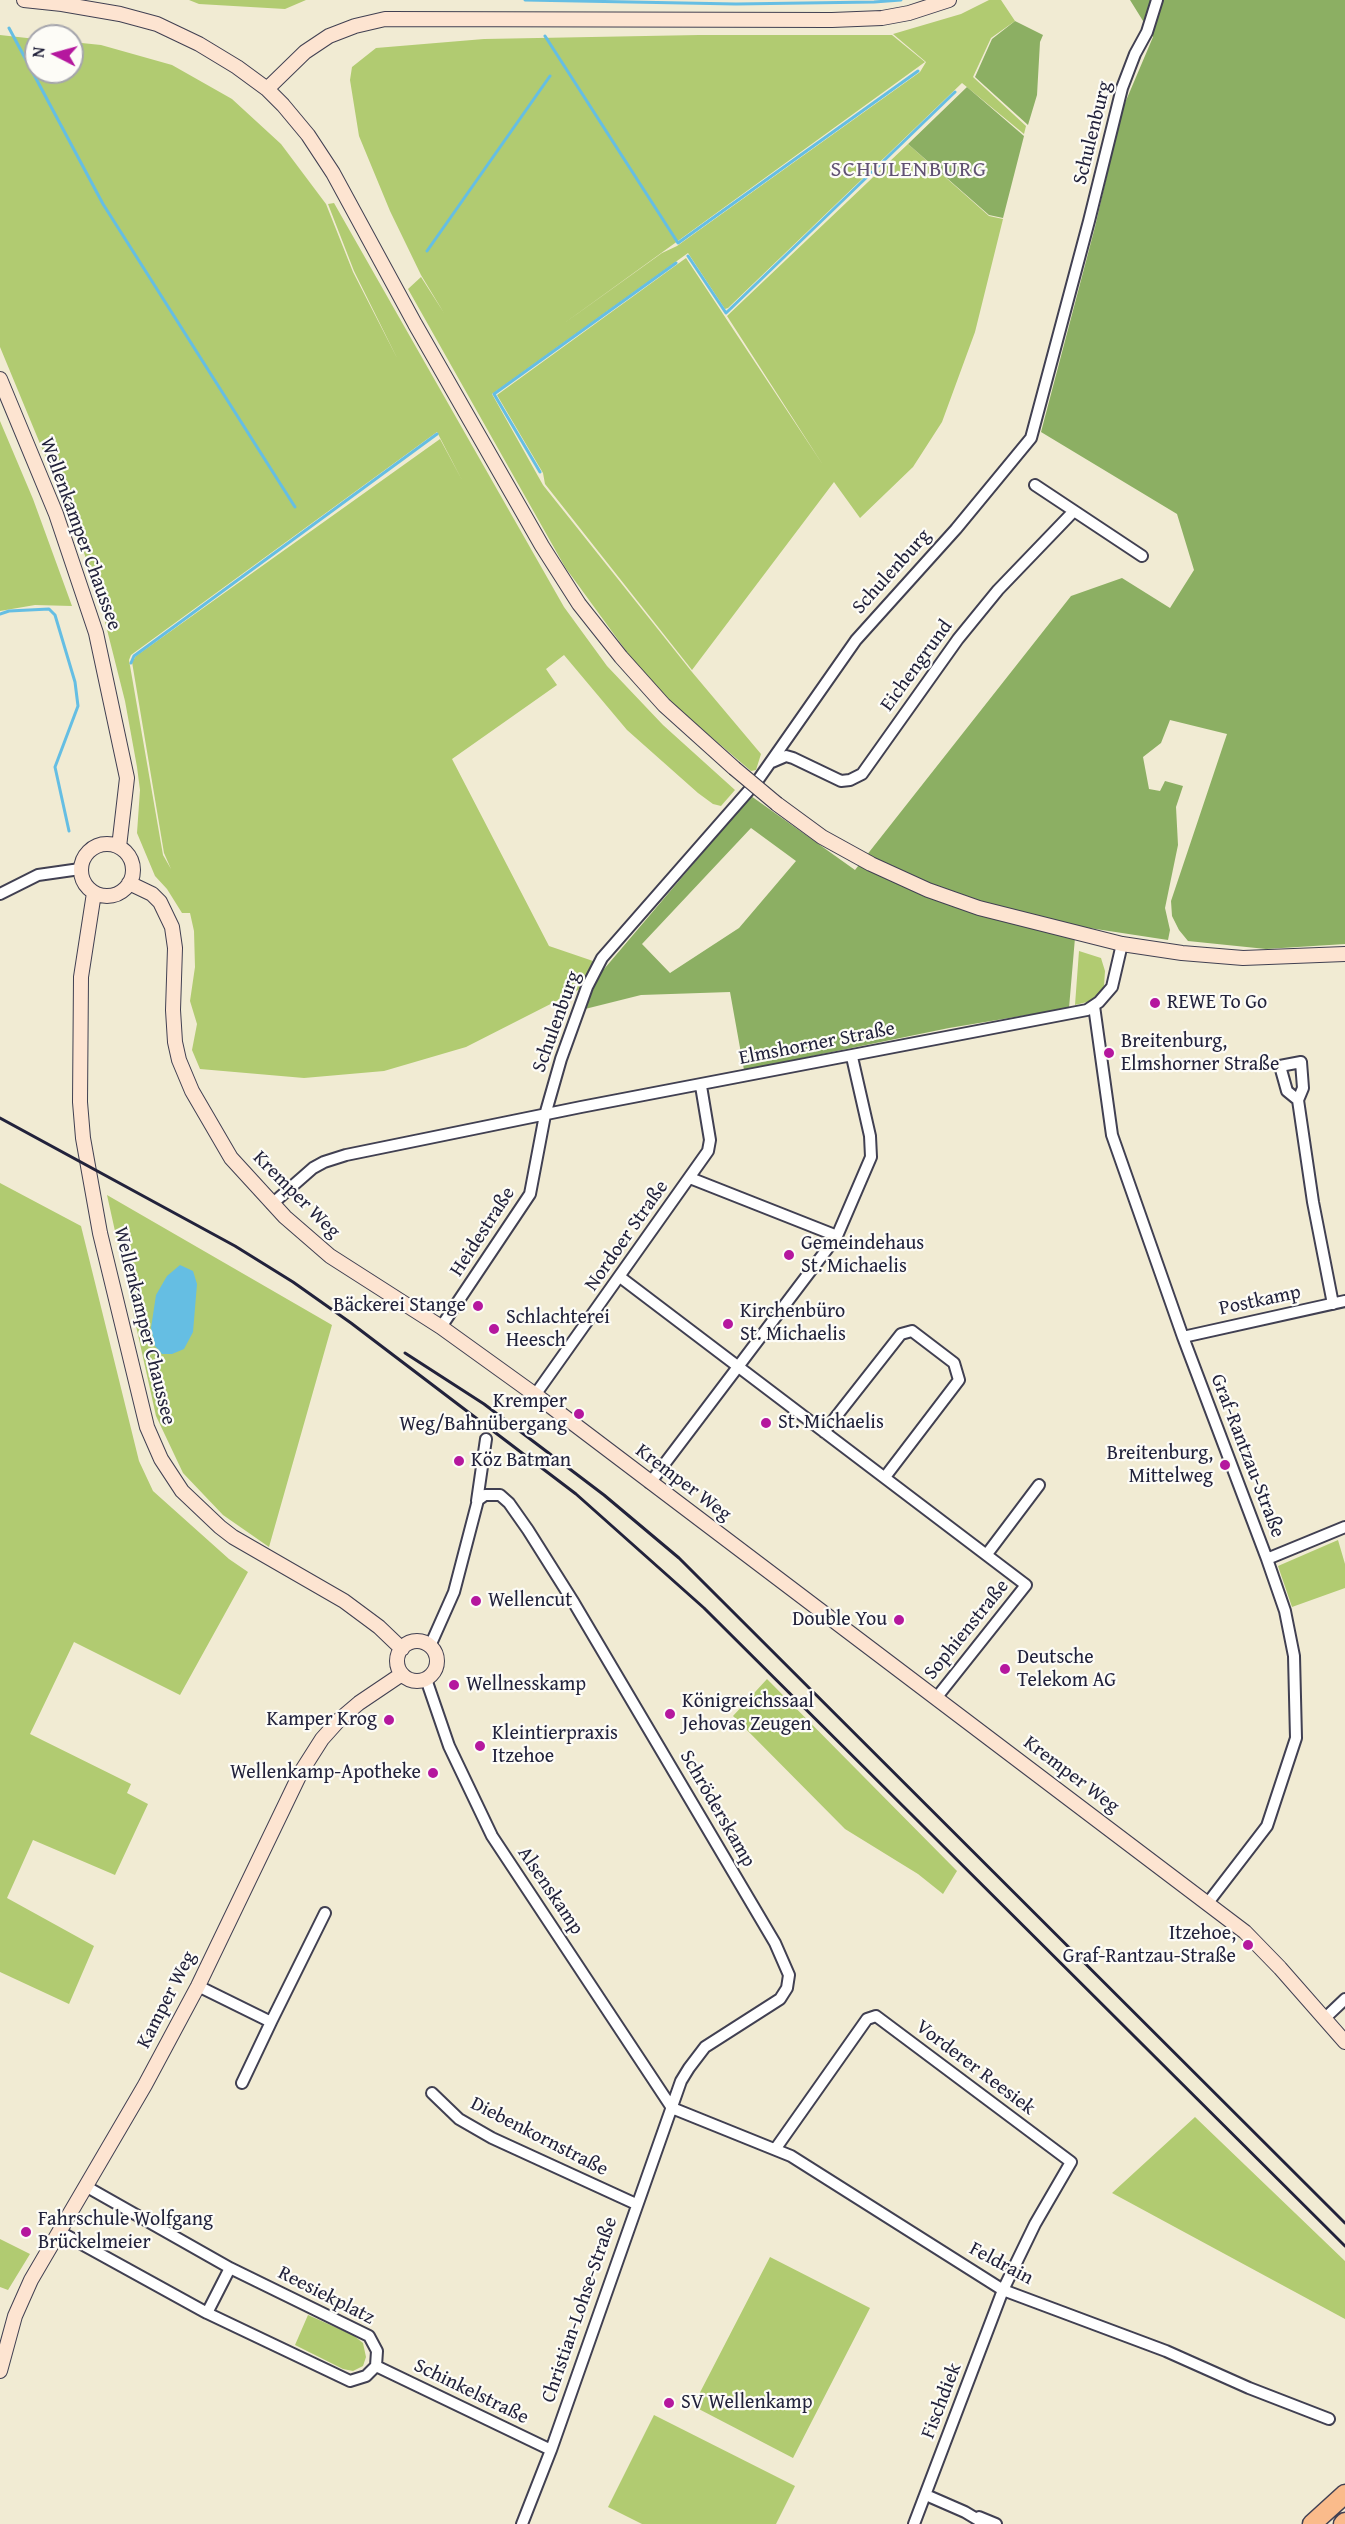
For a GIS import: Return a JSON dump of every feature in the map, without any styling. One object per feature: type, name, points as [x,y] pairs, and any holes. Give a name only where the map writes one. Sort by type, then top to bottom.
[{"type":"highway","points":[[1312,2524],[1345,2494]]},
{"type":"main road","points":[[24,0],[120,14],[157,24],[199,44],[267,89],[308,135],[333,173],[415,324],[542,546],[579,604],[621,657],[664,705],[777,804],[822,837],[871,864],[928,890],[979,908],[1122,944],[1243,958],[1345,954]]},
{"type":"main road","points":[[267,89],[305,52],[329,36],[354,26],[386,19],[832,20],[882,18],[909,13],[949,0]]},
{"type":"main road","name":"Wellenkamper Chaussee","points":[[0,379],[57,513],[96,633],[127,778],[119,847]]},
{"type":"main road","points":[[105,844],[119,847],[128,854],[132,864],[133,875],[129,883],[122,892],[113,896],[94,893],[83,883],[80,869],[85,855],[91,848],[105,844]]},
{"type":"main road","name":"Kremper Weg","points":[[129,883],[152,894],[160,902],[172,927],[175,948],[173,1027],[179,1060],[185,1077],[219,1142],[272,1204],[330,1256],[441,1327],[535,1395],[937,1697],[1256,1942],[1345,2042]]},
{"type":"main road","name":"Wellenkamper Chaussee","points":[[94,893],[81,977],[80,1102],[83,1138],[100,1233],[147,1427],[161,1459],[182,1491],[220,1527],[232,1537],[353,1607],[402,1649]]},
{"type":"main road","points":[[415,1642],[430,1646],[437,1662],[433,1672],[426,1679],[413,1681],[402,1674],[397,1663],[402,1649],[415,1642]]},
{"type":"main road","name":"Kamper Weg","points":[[0,2371],[10,2329],[21,2300],[87,2187],[198,1986],[310,1755],[327,1732],[349,1711],[402,1674]]},
{"type":"street","name":"Schulenburg","points":[[545,1115],[577,1012],[602,958],[772,762],[856,640],[964,520],[1031,438],[1122,88],[1134,54],[1147,32],[1157,0]]},
{"type":"street","points":[[1035,485],[1142,556]]},
{"type":"street","name":"Eichengrund","points":[[772,762],[786,756],[799,759],[841,780],[850,780],[862,774],[958,639],[998,590],[1073,512]]},
{"type":"street","points":[[0,894],[38,875],[80,869]]},
{"type":"street","points":[[1095,1006],[1112,987],[1122,944]]},
{"type":"street","name":"Elmshorner Straße","points":[[272,1204],[314,1168],[334,1158],[545,1115],[852,1057],[1087,1010],[1095,1006]]},
{"type":"street","name":"Graf-Rantzau-Straße","points":[[1095,1006],[1112,1136],[1183,1337],[1267,1559],[1285,1611],[1294,1656],[1296,1738],[1267,1826],[1207,1904]]},
{"type":"street","points":[[650,1483],[837,1236],[871,1157],[870,1136],[852,1057]]},
{"type":"street","name":"Nordoer Straße","points":[[535,1395],[690,1178],[710,1146],[700,1086]]},
{"type":"street","points":[[1298,1100],[1313,1202],[1333,1304]]},
{"type":"street","name":"Heidestraße","points":[[441,1327],[530,1194],[545,1115]]},
{"type":"street","points":[[690,1178],[837,1236]]},
{"type":"street","points":[[620,1277],[987,1554],[1039,1485]]},
{"type":"street","name":"Postkamp","points":[[1183,1337],[1345,1301]]},
{"type":"street","points":[[825,1432],[901,1334],[912,1332],[946,1356],[954,1363],[959,1380],[885,1477]]},
{"type":"street","points":[[430,1646],[454,1592],[479,1500],[486,1439]]},
{"type":"street","name":"Schröderskamp","points":[[479,1500],[496,1494],[506,1499],[528,1530],[626,1691],[788,1969],[789,1982],[780,1999],[711,2043],[698,2055],[681,2081],[672,2108]]},
{"type":"street","points":[[1267,1559],[1345,1527]]},
{"type":"street","name":"Sophienstraße","points":[[937,1697],[1026,1585],[987,1554]]},
{"type":"street","name":"Alsenskamp","points":[[426,1679],[449,1746],[492,1836],[672,2108]]},
{"type":"street","points":[[242,2083],[324,1913]]},
{"type":"street","points":[[198,1986],[271,2022]]},
{"type":"street","points":[[1325,2018],[1345,1999]]},
{"type":"street","name":"Vorderer Reesiek","points":[[776,2148],[867,2019],[876,2016],[1071,2162],[1035,2224],[1003,2290]]},
{"type":"street","name":"Diebenkornstraße","points":[[432,2093],[459,2119],[492,2138],[636,2204]]},
{"type":"street","name":"Feldrain","points":[[672,2108],[776,2148],[791,2156],[1003,2290],[1167,2351],[1249,2388],[1329,2420]]},
{"type":"street","name":"Christian-Lohse-Straße","points":[[522,2524],[551,2450],[636,2204],[672,2108]]},
{"type":"street","name":"Reesiekplatz","points":[[87,2187],[230,2268],[369,2336],[377,2351],[376,2366]]},
{"type":"street","points":[[60,2232],[207,2313],[350,2380],[366,2376],[376,2366]]},
{"type":"street","points":[[207,2313],[230,2268]]},
{"type":"street","name":"Fischdiek","points":[[914,2524],[1003,2290]]},
{"type":"street","name":"Schinkelstraße","points":[[376,2366],[551,2450]]},
{"type":"street","points":[[926,2495],[996,2524]]},
{"type":"street","points":[[965,2512],[985,2524]]},
{"type":"green space","points":[[189,0],[306,0],[285,9],[199,4]]},
{"type":"green space","points":[[989,0],[1001,0],[1015,21],[991,38],[973,77],[1026,126],[1024,134],[962,83],[728,308],[725,309],[688,253],[492,394],[543,485],[692,672],[761,754],[756,770],[751,771],[675,706],[632,659],[565,567],[408,289],[421,277],[444,313],[421,275],[390,211],[359,136],[350,80],[352,67],[376,48],[484,39],[699,35],[892,35],[925,62],[559,327],[662,253],[677,246],[920,72],[926,62],[893,34],[961,14]]},
{"type":"green space","points":[[1130,0],[1345,0],[1345,944],[1266,949],[1188,941],[1179,930],[1172,916],[1171,901],[1227,734],[1170,720],[1161,743],[1143,757],[1149,789],[1160,791],[1165,781],[1183,786],[1176,807],[1178,845],[1165,908],[1170,930],[1168,940],[1076,926],[1069,1008],[949,1028],[744,1070],[730,992],[641,995],[585,1009],[599,975],[751,796],[855,870],[1071,596],[1122,578],[1170,608],[1194,570],[1177,514],[1041,432],[1095,227],[1122,110],[1153,37]],"holes":[[[751,828],[796,861],[739,928],[670,973],[642,944]]]},
{"type":"green space","points":[[1015,21],[1043,35],[1040,42],[1037,95],[1028,125],[975,77],[992,39]]},
{"type":"green space","points":[[0,35],[24,38],[24,84],[84,84],[84,43],[101,45],[172,65],[232,99],[281,144],[326,204],[353,272],[397,358],[354,271],[328,204],[334,203],[564,607],[607,666],[663,725],[735,790],[721,806],[713,804],[698,793],[627,730],[564,655],[546,669],[557,685],[452,759],[549,946],[593,961],[582,988],[466,1047],[384,1071],[304,1078],[200,1069],[192,1050],[197,1024],[190,1001],[195,967],[194,931],[190,913],[182,913],[167,889],[155,876],[137,833],[140,790],[125,701],[97,590],[77,533],[0,347]],"holes":[[[437,432],[462,480],[440,439],[136,656],[132,662],[164,853],[171,869],[163,855],[129,660],[131,655]]]},
{"type":"green space","points":[[967,87],[1024,136],[1003,218],[989,215],[908,144]]},
{"type":"green space","points":[[908,144],[989,216],[1003,219],[975,332],[942,422],[913,467],[860,518],[834,482],[692,670],[545,484],[543,473],[497,395],[686,258],[823,465],[727,316]]},
{"type":"green space","points":[[0,421],[33,499],[72,606],[35,605],[0,611]]},
{"type":"green space","points":[[1079,951],[1101,958],[1105,971],[1104,986],[1091,1001],[1075,1005]]},
{"type":"green space","points":[[0,1183],[81,1226],[139,1461],[153,1491],[229,1559],[248,1572],[180,1695],[74,1642],[30,1734],[131,1784],[127,1793],[148,1804],[115,1875],[33,1840],[7,1898],[94,1946],[69,2004],[0,1972]]},
{"type":"green space","points":[[107,1195],[332,1325],[269,1547],[223,1515],[183,1473],[156,1416]]},
{"type":"green space","points":[[1338,1540],[1345,1564],[1345,1588],[1292,1607],[1278,1566]]},
{"type":"green space","points":[[767,1679],[957,1871],[943,1894],[918,1874],[845,1829],[733,1716]]},
{"type":"green space","points":[[1195,2117],[1345,2261],[1345,2319],[1112,2193]]},
{"type":"green space","points":[[0,2239],[30,2254],[8,2290],[0,2287]]},
{"type":"green space","points":[[770,2257],[870,2308],[793,2458],[693,2406]]},
{"type":"green space","points":[[308,2315],[353,2335],[363,2343],[366,2357],[363,2366],[353,2371],[343,2369],[295,2345]]},
{"type":"green space","points":[[654,2415],[795,2486],[776,2524],[642,2524],[608,2507]]},
{"type":"water","points":[[180,1265],[193,1271],[197,1284],[193,1332],[184,1349],[172,1354],[162,1354],[155,1346],[151,1328],[156,1295],[167,1276]]},
{"type":"waterway","points":[[525,0],[736,4],[901,0]]},
{"type":"waterway","points":[[9,28],[103,204],[295,507]]},
{"type":"waterway","points":[[545,36],[678,243],[918,71]]},
{"type":"waterway","points":[[427,251],[550,76]]},
{"type":"waterway","points":[[688,256],[726,313],[955,92]]},
{"type":"waterway","points":[[540,472],[494,394],[676,263]]},
{"type":"waterway","points":[[131,663],[134,656],[437,434]]},
{"type":"waterway","points":[[0,614],[9,611],[49,609],[55,615],[75,682],[78,706],[55,767],[69,831]]},
{"type":"railway","points":[[0,1118],[235,1246],[293,1282],[351,1323],[576,1494],[704,1608],[1345,2246]]},
{"type":"railway","points":[[405,1353],[484,1404],[604,1495],[679,1558],[1345,2223]]},
{"type":"place","name":"REWE To Go","points":[[1155,1003]]},
{"type":"place","name":"Breitenburg, Elmshorner Straße","points":[[1109,1053]]},
{"type":"place","name":"Gemeindehaus St. Michaelis","points":[[789,1255]]},
{"type":"place","name":"Bäckerei Stange","points":[[478,1306]]},
{"type":"place","name":"Kirchenbüro St. Michaelis","points":[[728,1324]]},
{"type":"place","name":"Schlachterei Heesch","points":[[494,1329]]},
{"type":"place","name":"Kremper Weg/Bahnübergang","points":[[579,1414]]},
{"type":"place","name":"St. Michaelis","points":[[766,1423]]},
{"type":"place","name":"Köz Batman","points":[[459,1461]]},
{"type":"place","name":"Breitenburg, Mittelweg","points":[[1225,1465]]},
{"type":"place","name":"Wellencut","points":[[476,1601]]},
{"type":"place","name":"Double You","points":[[899,1620]]},
{"type":"place","name":"Deutsche Telekom AG","points":[[1005,1669]]},
{"type":"place","name":"Wellnesskamp","points":[[454,1685]]},
{"type":"place","name":"Königreichssaal Jehovas Zeugen","points":[[670,1714]]},
{"type":"place","name":"Kamper Krog","points":[[389,1720]]},
{"type":"place","name":"Kleintierpraxis Itzehoe","points":[[480,1746]]},
{"type":"place","name":"Wellenkamp-Apotheke","points":[[433,1773]]},
{"type":"place","name":"Itzehoe, Graf-Rantzau-Straße","points":[[1248,1945]]},
{"type":"place","name":"Fahrschule Wolfgang Brückelmeier","points":[[26,2232]]},
{"type":"place","name":"SV Wellenkamp","points":[[669,2403]]},
{"type":"district","name":"SCHULENBURG","points":[[909,170]]}]
